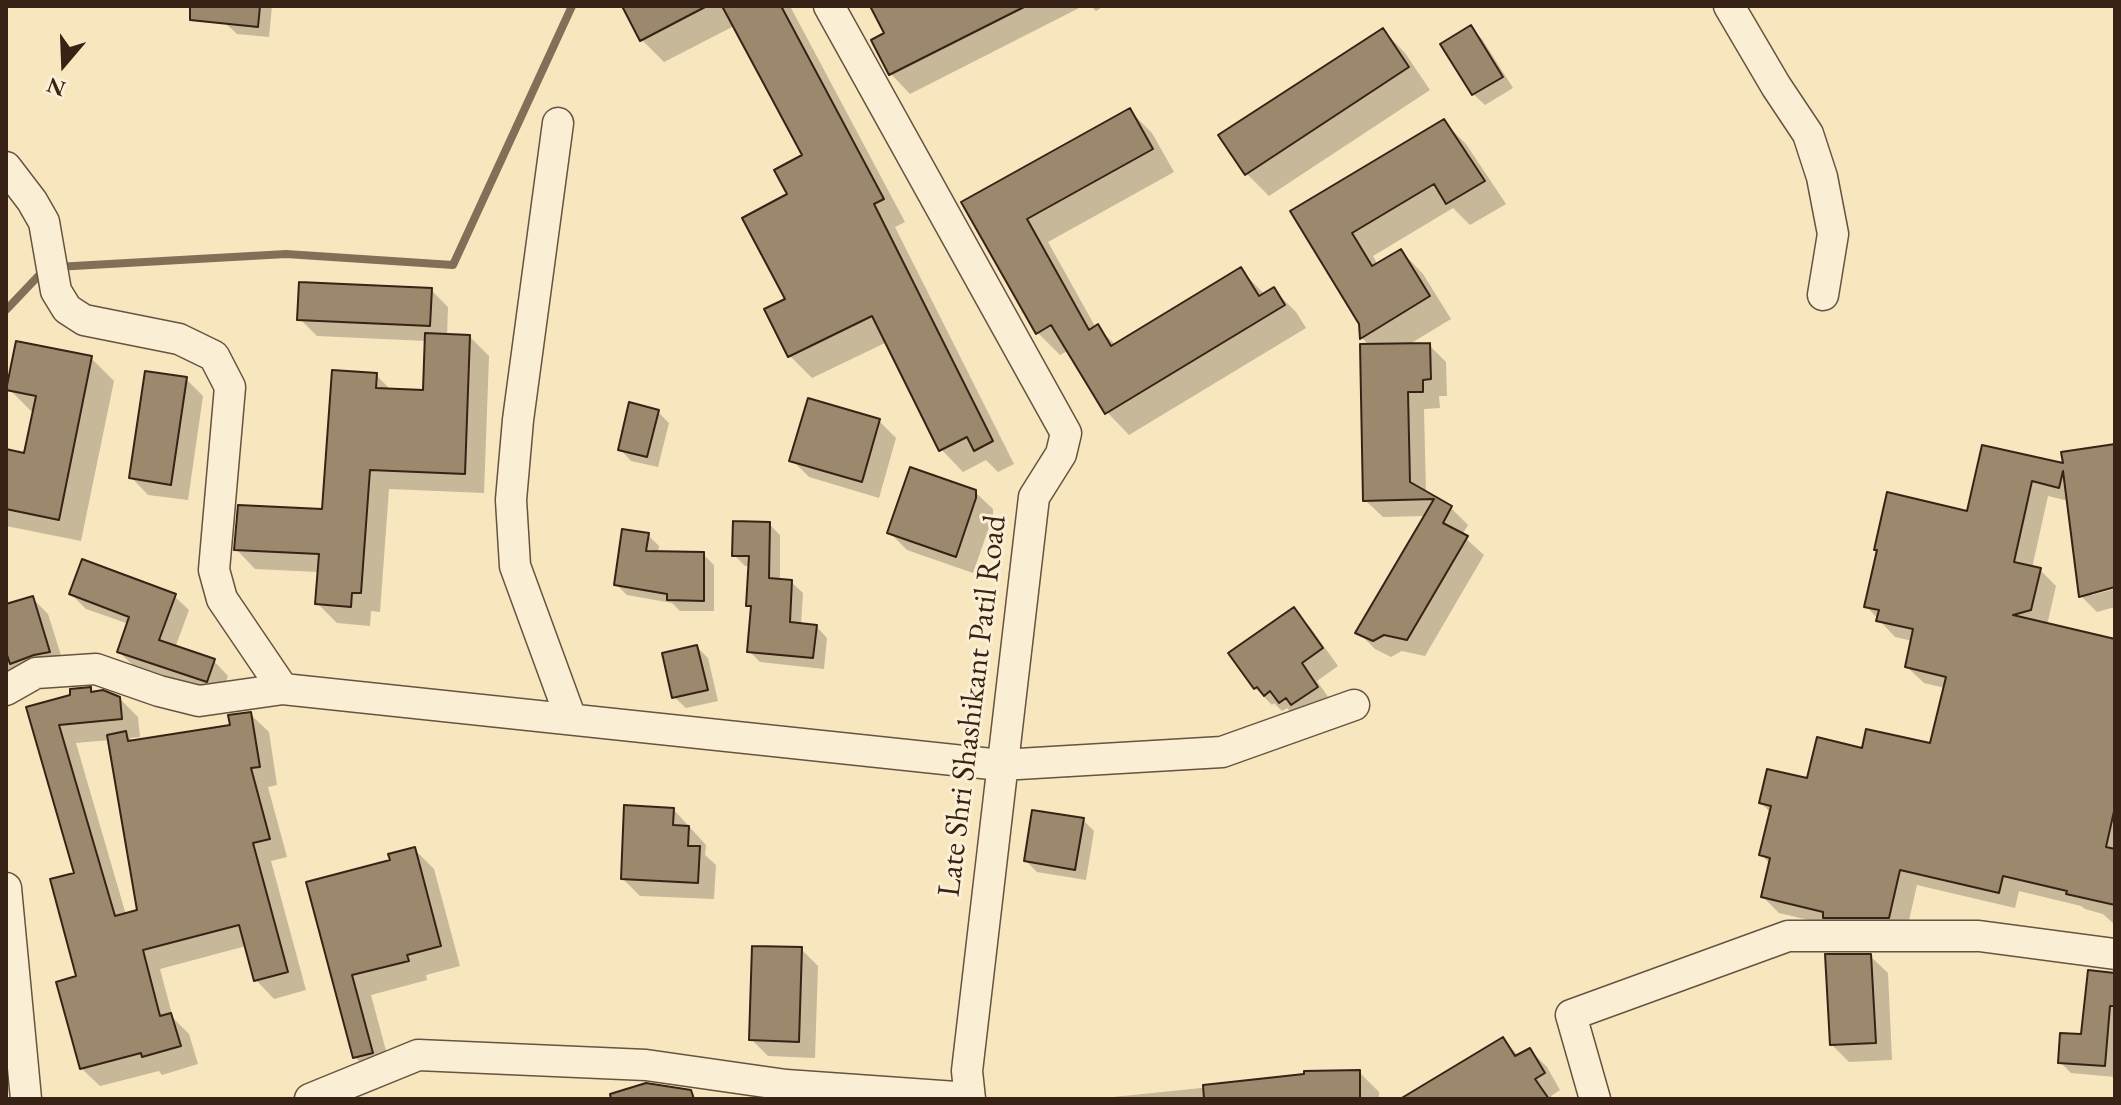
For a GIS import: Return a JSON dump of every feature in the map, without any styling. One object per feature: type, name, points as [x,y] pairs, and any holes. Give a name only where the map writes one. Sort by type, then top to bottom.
[{"type":"street","name":"Late Shri Shashikant Patil Road","points":[[829,6],[1066,433],[1061,454],[1034,497],[967,1071],[970,1099]]},
{"type":"street","points":[[1729,6],[1808,134],[1822,177],[1833,234],[1823,295]]},
{"type":"street","points":[[558,123],[518,420],[511,500],[515,566],[571,719]]},
{"type":"street","points":[[6,167],[44,222],[56,291],[67,309],[84,320],[179,339],[214,356],[230,387],[214,570],[222,599],[283,689]]},
{"type":"street","points":[[6,690],[36,673],[96,669],[199,701],[283,689],[1001,765],[1222,752],[1354,705]]},
{"type":"street","points":[[6,888],[26,1099]]},
{"type":"street","points":[[1595,1099],[1571,1015],[1788,936],[1979,936],[2115,954]]},
{"type":"street","points":[[310,1099],[418,1055],[646,1065],[786,1085],[970,1099]]},
{"type":"building","points":[[190,6],[260,6],[258,27],[190,20]]},
{"type":"building","points":[[622,6],[707,6],[640,41]]},
{"type":"building","points":[[722,6],[781,6],[884,199],[874,204],[993,441],[974,451],[967,437],[939,451],[872,316],[788,357],[764,309],[785,299],[742,218],[787,194],[774,170],[802,155]]},
{"type":"building","points":[[870,6],[1026,6],[889,75],[871,40],[884,33]]},
{"type":"building","points":[[1471,25],[1503,77],[1472,95],[1440,44]]},
{"type":"building","points":[[1383,28],[1409,67],[1245,175],[1218,135]]},
{"type":"building","points":[[1130,108],[1153,149],[1027,219],[1089,330],[1098,324],[1111,346],[1241,267],[1259,296],[1274,287],[1285,305],[1105,414],[1051,325],[1036,334],[961,202]]},
{"type":"building","points":[[1444,119],[1485,181],[1446,204],[1434,184],[1352,233],[1372,266],[1401,249],[1430,296],[1360,339],[1359,324],[1290,211]]},
{"type":"building","points":[[299,282],[432,288],[430,326],[297,320]]},
{"type":"building","points":[[425,333],[470,335],[465,474],[370,470],[361,593],[352,593],[351,607],[315,604],[319,554],[234,550],[238,505],[322,509],[332,370],[377,373],[376,388],[423,390]]},
{"type":"building","points":[[16,341],[92,356],[59,520],[6,509],[6,449],[24,453],[36,396],[6,390]]},
{"type":"building","points":[[1430,343],[1431,379],[1423,380],[1423,392],[1408,392],[1410,482],[1452,506],[1443,523],[1468,536],[1407,640],[1384,635],[1373,641],[1355,633],[1434,499],[1363,501],[1360,344]]},
{"type":"building","points":[[145,371],[187,377],[171,485],[129,478]]},
{"type":"building","points":[[808,398],[880,419],[862,482],[789,461]]},
{"type":"building","points":[[629,402],[659,410],[647,457],[618,450]]},
{"type":"building","points":[[2115,444],[2115,587],[2079,597],[2063,471],[2059,488],[2032,481],[2014,562],[2041,568],[2031,610],[2013,615],[2115,639],[2115,807],[2106,847],[2115,849],[2115,905],[2003,876],[1999,893],[1900,870],[1889,918],[1823,918],[1823,912],[1761,897],[1770,858],[1759,855],[1771,806],[1759,803],[1767,769],[1807,778],[1817,737],[1862,748],[1866,729],[1930,743],[1946,677],[1905,667],[1913,629],[1876,621],[1879,610],[1864,607],[1887,492],[1967,511],[1982,445],[2063,463],[2061,452]]},
{"type":"building","points":[[910,467],[976,490],[956,557],[887,533]]},
{"type":"building","points":[[733,521],[770,522],[769,578],[792,580],[790,622],[817,625],[813,658],[747,652],[751,606],[746,606],[749,556],[732,556]]},
{"type":"building","points":[[622,529],[649,533],[646,551],[704,552],[704,601],[667,600],[667,594],[614,585]]},
{"type":"building","points":[[82,559],[176,594],[159,640],[215,659],[207,682],[117,652],[129,617],[69,594]]},
{"type":"building","points":[[33,596],[50,652],[10,664],[6,652],[6,604]]},
{"type":"building","points":[[1294,607],[1323,648],[1302,663],[1318,687],[1291,705],[1286,698],[1279,703],[1270,691],[1264,696],[1257,687],[1254,689],[1228,653]]},
{"type":"building","points":[[697,645],[708,690],[672,698],[662,653]]},
{"type":"building","points":[[91,687],[91,692],[103,690],[120,697],[122,719],[59,725],[115,916],[137,910],[107,735],[126,731],[128,741],[230,725],[228,715],[251,712],[260,767],[251,768],[270,839],[253,843],[288,972],[254,981],[239,925],[143,950],[160,1016],[171,1013],[181,1046],[80,1069],[56,982],[76,976],[50,879],[74,873],[26,707],[70,695],[70,689]]},
{"type":"building","points":[[624,805],[674,808],[673,825],[689,826],[688,846],[700,846],[698,883],[621,879]]},
{"type":"building","points":[[1032,810],[1084,818],[1075,870],[1024,861]]},
{"type":"building","points":[[415,847],[441,946],[407,955],[409,961],[352,975],[373,1053],[353,1058],[306,882],[390,860],[388,854]]},
{"type":"building","points":[[752,946],[802,947],[799,1042],[749,1040]]},
{"type":"building","points":[[1825,954],[1871,954],[1876,1043],[1830,1045]]},
{"type":"building","points":[[2088,970],[2115,973],[2115,1006],[2110,1006],[2105,1066],[2058,1063],[2060,1033],[2081,1034]]},
{"type":"building","points":[[1503,1037],[1515,1056],[1530,1048],[1545,1073],[1535,1079],[1549,1099],[1400,1099]]},
{"type":"building","points":[[1360,1070],[1360,1099],[1204,1099],[1203,1085],[1304,1074],[1304,1071]]},
{"type":"building","points":[[646,1083],[691,1090],[694,1099],[611,1099],[610,1094]]},
{"type":"waterway","points":[[56,267],[286,254],[453,265],[572,6]]},
{"type":"waterway","points":[[6,310],[44,270]]}]
